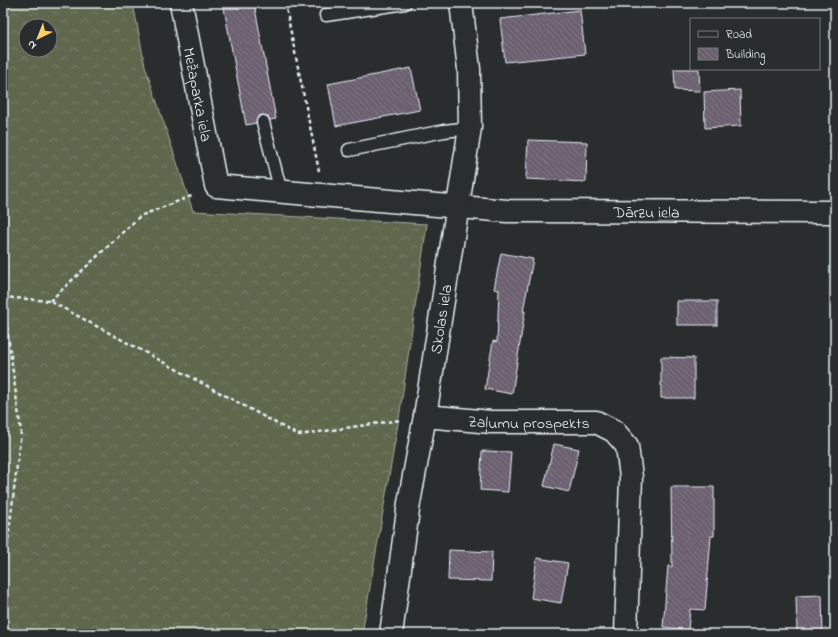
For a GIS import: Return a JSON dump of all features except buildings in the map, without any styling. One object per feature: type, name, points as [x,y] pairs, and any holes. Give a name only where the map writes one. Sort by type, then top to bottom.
[{"type":"street","name":"Mežaparka iela","points":[[181,3],[216,186]]},
{"type":"street","name":"Skolas iela","points":[[391,634],[408,503],[425,416],[470,128],[469,68],[461,3]]},
{"type":"street","name":"Dārzu iela","points":[[216,186],[458,208],[515,211],[835,212]]},
{"type":"street","name":"Zaļumu prospekts","points":[[425,416],[491,422],[596,422],[614,432],[627,446],[631,477],[626,634]]},
{"type":"lane","points":[[326,15],[405,3]]},
{"type":"lane","points":[[263,122],[281,192]]},
{"type":"lane","points":[[349,150],[444,131],[470,128]]},
{"type":"path","points":[[285,3],[319,173]]},
{"type":"path","points":[[50,301],[140,216],[216,186]]},
{"type":"path","points":[[3,581],[21,432],[3,297],[50,301],[298,434],[425,416]]},
{"type":"green space","points":[[3,3],[133,3],[145,66],[193,211],[427,224],[400,412],[362,634],[3,634]]}]
